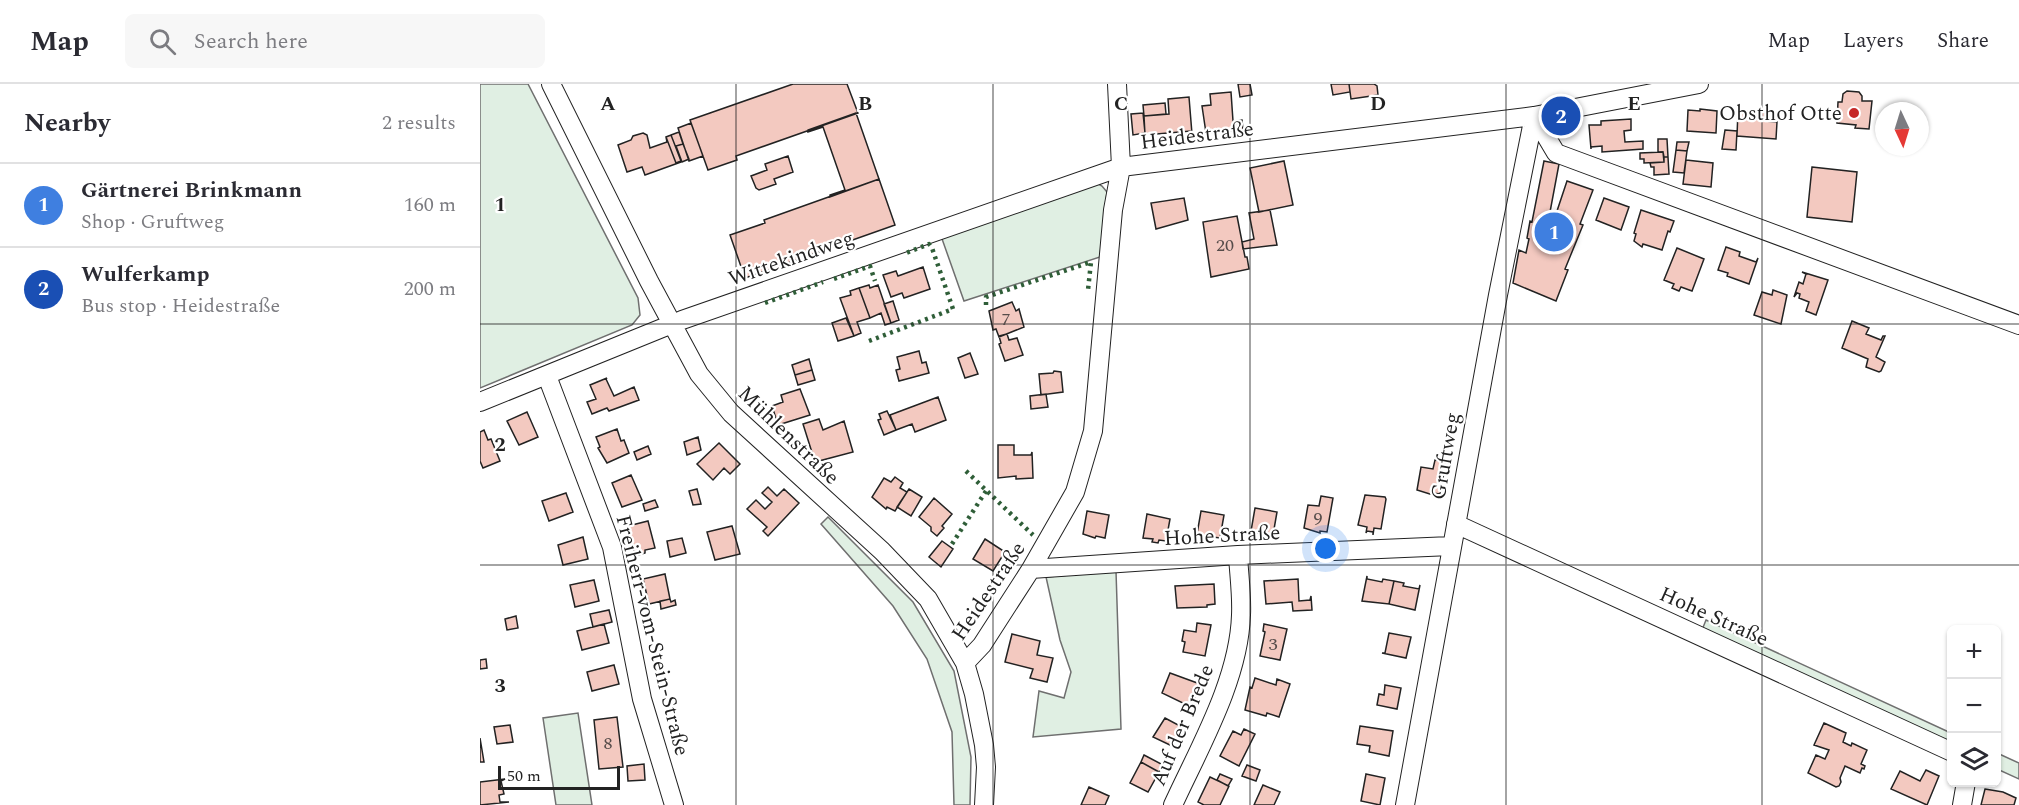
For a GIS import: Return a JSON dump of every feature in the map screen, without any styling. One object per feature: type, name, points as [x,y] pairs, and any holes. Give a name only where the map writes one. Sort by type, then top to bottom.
[{"type":"street","name":"Mühlenstraße","points":[[551,84],[699,374],[731,413],[882,551],[928,599],[965,663],[981,722],[986,767],[984,805]]},
{"type":"street","points":[[1117,84],[1121,167]]},
{"type":"street","name":"Heidestraße","points":[[965,663],[982,645],[1032,570],[1075,492],[1093,431],[1113,210],[1121,167],[1534,116],[1699,84]]},
{"type":"street","points":[[1534,116],[1556,153],[2019,325]]},
{"type":"street","name":"Gruftweg","points":[[1405,805],[1499,286],[1534,116]]},
{"type":"street","name":"Wittekindweg","points":[[480,402],[672,324],[1121,167]]},
{"type":"street","name":"Freiherr-vom-Stein-Straße","points":[[547,376],[612,547],[642,699],[674,805]]},
{"type":"street","name":"Hohe Straße","points":[[1456,524],[1947,750]]},
{"type":"street","name":"Hohe Straße","points":[[1032,570],[1238,555],[1451,546]]},
{"type":"street","name":"Auf der Brede","points":[[1173,805],[1216,711],[1234,661],[1241,616],[1238,555]]},
{"type":"street","points":[[1962,805],[1965,787]]},
{"type":"green space","points":[[480,84],[528,84],[638,298],[640,315],[632,325],[480,388]]},
{"type":"green space","points":[[1095,182],[1107,192],[1100,257],[964,301],[941,236]]},
{"type":"green space","points":[[828,517],[913,602],[954,671],[971,757],[970,805],[954,805],[952,732],[927,659],[893,606],[821,524]]},
{"type":"green space","points":[[1116,571],[1121,729],[1033,737],[1039,691],[1064,698],[1071,672],[1060,640],[1046,577]]},
{"type":"green space","points":[[1706,620],[1947,731],[1947,746],[1702,630]]},
{"type":"green space","points":[[578,713],[592,805],[556,805],[543,718]]},
{"type":"green space","points":[[2001,755],[2019,763],[2019,779],[2001,771]]},
{"type":"building","points":[[793,84],[847,84],[858,113],[736,156],[737,160],[708,170],[690,120]]},
{"type":"building","points":[[1238,84],[1250,84],[1252,95],[1240,97]]},
{"type":"building","points":[[1331,84],[1349,84],[1350,92],[1333,95]]},
{"type":"building","points":[[1349,84],[1374,84],[1377,86],[1378,95],[1351,99]]},
{"type":"building","name":"Obsthof Otte","points":[[1847,91],[1859,92],[1862,101],[1872,101],[1869,129],[1837,123],[1838,102],[1842,102],[1843,94]]},
{"type":"building","points":[[1231,92],[1233,121],[1242,120],[1243,130],[1206,133],[1202,106],[1211,105],[1210,94]]},
{"type":"building","points":[[1189,97],[1192,134],[1191,131],[1145,135],[1144,116],[1169,114],[1168,99]]},
{"type":"building","points":[[1165,103],[1166,114],[1144,116],[1143,105]]},
{"type":"building","points":[[1700,109],[1717,111],[1716,133],[1687,131],[1688,110],[1700,111]]},
{"type":"building","points":[[1738,110],[1747,111],[1747,113],[1765,112],[1765,121],[1777,122],[1776,139],[1737,136]]},
{"type":"building","points":[[856,113],[879,179],[830,197],[830,195],[845,190],[823,127],[808,132],[808,130]]},
{"type":"building","points":[[1143,113],[1145,133],[1133,135],[1131,114]]},
{"type":"building","points":[[1631,119],[1631,130],[1624,131],[1625,142],[1643,141],[1643,149],[1602,152],[1602,146],[1591,147],[1591,149],[1589,125],[1601,125],[1601,121]]},
{"type":"building","points":[[691,123],[703,156],[689,161],[678,128]]},
{"type":"building","points":[[1725,130],[1737,131],[1736,150],[1722,149]]},
{"type":"building","points":[[679,132],[683,144],[676,146],[681,161],[671,135]]},
{"type":"building","points":[[643,133],[647,135],[650,148],[667,142],[666,137],[676,163],[681,162],[645,175],[642,167],[627,172],[618,145]]},
{"type":"building","points":[[671,135],[681,161],[676,163],[666,137]]},
{"type":"building","points":[[1658,139],[1667,139],[1668,157],[1664,157],[1663,152],[1658,152]]},
{"type":"building","points":[[1677,142],[1689,142],[1687,151],[1676,150]]},
{"type":"building","points":[[683,144],[689,159],[682,162],[676,146]]},
{"type":"building","points":[[1676,150],[1687,151],[1684,173],[1673,172]]},
{"type":"building","points":[[1663,152],[1664,162],[1644,163],[1644,159],[1640,159],[1640,153]]},
{"type":"building","points":[[788,156],[793,172],[774,179],[776,184],[759,190],[756,188],[751,176],[767,170],[765,164]]},
{"type":"building","points":[[1664,157],[1668,157],[1669,174],[1654,175],[1654,167],[1651,167],[1650,163],[1664,162]]},
{"type":"building","points":[[1686,160],[1713,163],[1711,187],[1683,184]]},
{"type":"building","points":[[1284,161],[1293,205],[1259,212],[1250,168]]},
{"type":"building","points":[[1544,161],[1559,164],[1550,212],[1556,214],[1567,181],[1593,190],[1556,301],[1513,283],[1519,250],[1526,253],[1530,221],[1532,222]]},
{"type":"building","points":[[1812,167],[1857,172],[1852,222],[1807,217]]},
{"type":"building","points":[[879,179],[895,225],[745,278],[730,235],[765,223],[764,220]]},
{"type":"building","points":[[1184,198],[1188,220],[1156,229],[1151,203]]},
{"type":"building","points":[[1604,198],[1629,207],[1621,230],[1596,220]]},
{"type":"building","points":[[1270,210],[1277,245],[1243,249],[1242,242],[1254,239],[1249,213]]},
{"type":"building","points":[[1641,210],[1674,221],[1662,250],[1643,244],[1642,247],[1634,241]]},
{"type":"building","points":[[1237,216],[1249,269],[1211,277],[1203,222]]},
{"type":"building","points":[[1726,247],[1740,252],[1739,256],[1756,262],[1758,258],[1749,284],[1718,270]]},
{"type":"building","points":[[1677,248],[1704,259],[1692,291],[1681,287],[1679,291],[1672,288],[1674,284],[1664,280]]},
{"type":"building","points":[[923,267],[930,289],[904,298],[902,293],[891,297],[883,275],[896,271],[898,276]]},
{"type":"building","points":[[1802,272],[1828,280],[1816,315],[1806,311],[1809,302],[1799,298],[1800,294],[1797,293],[1794,297],[1799,282],[1803,284],[1806,274]]},
{"type":"building","points":[[869,285],[870,288],[878,285],[891,323],[885,325],[881,313],[870,318],[859,288]]},
{"type":"building","points":[[859,288],[870,318],[857,322],[861,333],[854,336],[840,298],[851,295],[850,291]]},
{"type":"building","points":[[1773,290],[1787,295],[1781,324],[1754,315],[1762,292],[1772,295]]},
{"type":"building","points":[[893,301],[899,320],[891,323],[884,304]]},
{"type":"building","points":[[1012,302],[1016,311],[1019,309],[1024,327],[999,337],[996,329],[993,330],[989,311]]},
{"type":"building","points":[[846,318],[854,336],[838,341],[832,323]]},
{"type":"building","points":[[1852,321],[1869,328],[1866,334],[1881,340],[1885,336],[1876,357],[1885,362],[1881,371],[1866,367],[1868,359],[1842,348]]},
{"type":"building","points":[[1007,334],[1009,340],[1017,338],[1023,355],[1005,361],[999,344],[1001,343],[999,336]]},
{"type":"building","points":[[919,351],[922,363],[926,362],[929,373],[899,381],[896,370],[900,369],[897,357]]},
{"type":"building","points":[[970,353],[978,374],[965,378],[958,358]]},
{"type":"building","points":[[809,359],[812,370],[795,375],[792,365]]},
{"type":"building","points":[[812,370],[815,380],[798,385],[795,375]]},
{"type":"building","points":[[1061,372],[1063,392],[1041,395],[1039,374]]},
{"type":"building","points":[[607,378],[614,396],[634,387],[639,400],[609,411],[607,408],[592,414],[587,402],[596,399],[590,385]]},
{"type":"building","points":[[800,389],[810,415],[778,425],[772,406],[783,402],[781,395]]},
{"type":"building","points":[[1046,394],[1048,407],[1031,409],[1030,396]]},
{"type":"building","points":[[938,397],[946,420],[915,432],[912,424],[896,430],[890,415]]},
{"type":"building","points":[[887,411],[896,430],[884,435],[878,420],[881,419],[879,414]]},
{"type":"building","points":[[527,412],[538,437],[519,445],[507,421]]},
{"type":"building","points":[[819,419],[823,430],[844,421],[853,452],[815,462],[803,424]]},
{"type":"building","points":[[617,429],[629,453],[607,463],[598,448],[600,447],[596,437]]},
{"type":"building","points":[[484,430],[488,440],[491,439],[500,461],[483,468],[480,461],[480,432]]},
{"type":"building","points":[[698,437],[701,450],[687,455],[684,442]]},
{"type":"building","points":[[719,443],[740,464],[730,474],[724,468],[713,480],[697,464]]},
{"type":"building","points":[[998,445],[1014,445],[1014,455],[1031,455],[1032,452],[1033,478],[1016,479],[1016,476],[998,478]]},
{"type":"building","points":[[648,446],[651,454],[637,460],[634,452]]},
{"type":"building","points":[[1435,460],[1446,462],[1440,494],[1433,493],[1433,495],[1417,490],[1421,467],[1433,469]]},
{"type":"building","points":[[631,475],[642,500],[622,507],[612,483]]},
{"type":"building","points":[[895,477],[903,483],[900,488],[907,492],[895,511],[887,507],[886,509],[872,497],[884,478],[891,482]]},
{"type":"building","points":[[768,487],[777,496],[784,489],[799,503],[768,536],[763,531],[767,527],[747,509],[756,500],[765,509],[772,502],[762,493]]},
{"type":"building","points":[[697,489],[701,504],[693,505],[689,491]]},
{"type":"building","points":[[909,489],[922,497],[911,516],[897,507]]},
{"type":"building","points":[[566,493],[573,512],[549,521],[542,501]]},
{"type":"building","points":[[1365,495],[1386,499],[1381,529],[1374,528],[1373,535],[1373,532],[1367,531],[1366,533],[1367,527],[1358,525]]},
{"type":"building","points":[[1321,496],[1333,498],[1327,532],[1320,531],[1320,533],[1304,528],[1308,505],[1319,506]]},
{"type":"building","points":[[934,498],[952,514],[937,536],[931,531],[931,527],[919,517]]},
{"type":"building","points":[[655,500],[658,507],[645,511],[643,504]]},
{"type":"building","points":[[1255,508],[1277,512],[1273,535],[1266,534],[1266,536],[1251,531]]},
{"type":"building","points":[[1087,511],[1109,515],[1105,538],[1083,534]]},
{"type":"building","points":[[1201,511],[1224,515],[1220,538],[1213,537],[1212,539],[1197,534]]},
{"type":"building","points":[[1147,514],[1170,519],[1166,541],[1159,540],[1158,543],[1152,542],[1153,539],[1143,538]]},
{"type":"building","points":[[648,521],[655,548],[645,550],[645,553],[635,556],[628,526]]},
{"type":"building","points":[[732,526],[740,554],[715,560],[707,532]]},
{"type":"building","points":[[583,537],[588,559],[563,565],[558,545]]},
{"type":"building","points":[[682,538],[686,553],[670,557],[667,541]]},
{"type":"building","points":[[985,539],[1005,552],[993,571],[973,559]]},
{"type":"building","points":[[942,541],[953,549],[941,567],[929,557]]},
{"type":"building","points":[[665,574],[670,599],[649,604],[643,579]]},
{"type":"building","points":[[1367,576],[1367,579],[1382,582],[1383,579],[1394,581],[1389,604],[1362,601]]},
{"type":"building","points":[[1298,579],[1299,601],[1310,600],[1311,596],[1312,610],[1293,611],[1292,602],[1266,604],[1264,581]]},
{"type":"building","points":[[594,580],[599,601],[575,607],[570,585]]},
{"type":"building","points":[[1394,581],[1404,583],[1403,586],[1419,589],[1420,585],[1415,610],[1389,604]]},
{"type":"building","points":[[1214,584],[1215,604],[1207,605],[1207,607],[1177,608],[1175,586]]},
{"type":"building","points":[[670,599],[671,602],[675,600],[676,605],[661,609],[660,601]]},
{"type":"building","points":[[609,610],[612,622],[593,627],[590,614]]},
{"type":"building","points":[[516,616],[518,628],[507,630],[505,619]]},
{"type":"building","points":[[1197,623],[1211,625],[1205,656],[1183,652],[1184,630],[1196,632]]},
{"type":"building","points":[[604,624],[609,643],[582,650],[577,631]]},
{"type":"building","points":[[1264,624],[1287,629],[1280,660],[1260,656],[1265,632],[1263,631]]},
{"type":"building","points":[[1389,633],[1411,637],[1406,658],[1382,653],[1385,653]]},
{"type":"building","points":[[1012,634],[1040,641],[1037,655],[1053,658],[1047,682],[1030,678],[1033,669],[1005,662]]},
{"type":"building","points":[[486,659],[487,668],[480,669],[480,660]]},
{"type":"building","points":[[614,665],[619,684],[592,691],[587,672]]},
{"type":"building","points":[[1170,673],[1200,684],[1191,707],[1162,693]]},
{"type":"building","points":[[1255,678],[1276,685],[1277,679],[1290,684],[1279,717],[1245,710],[1250,687],[1252,688]]},
{"type":"building","points":[[1385,685],[1401,688],[1397,709],[1377,705],[1379,694],[1384,695]]},
{"type":"building","points":[[617,717],[623,767],[599,769],[594,720]]},
{"type":"building","points":[[1165,718],[1182,727],[1172,746],[1153,737]]},
{"type":"building","points":[[1824,723],[1846,733],[1843,742],[1851,746],[1852,743],[1867,750],[1861,764],[1865,766],[1864,769],[1862,768],[1860,773],[1845,766],[1840,778],[1841,782],[1836,787],[1808,773],[1816,755],[1825,759],[1829,750],[1814,745]]},
{"type":"building","points":[[510,725],[513,742],[497,744],[494,727]]},
{"type":"building","points":[[1360,726],[1393,731],[1389,756],[1369,752],[1370,746],[1357,744]]},
{"type":"building","points":[[1244,729],[1255,734],[1239,766],[1220,756],[1233,731],[1241,735]]},
{"type":"building","points":[[480,738],[484,762],[480,762]]},
{"type":"building","points":[[1144,755],[1163,765],[1159,772],[1141,762]]},
{"type":"building","points":[[1141,762],[1159,772],[1148,792],[1130,783]]},
{"type":"building","points":[[644,764],[645,780],[628,781],[627,766]]},
{"type":"building","points":[[1247,765],[1260,770],[1256,781],[1242,776]]},
{"type":"building","points":[[1926,770],[1939,776],[1927,805],[1891,789],[1900,771],[1920,781]]},
{"type":"building","points":[[1220,774],[1232,779],[1228,786],[1217,780]]},
{"type":"building","points":[[1366,774],[1385,778],[1380,805],[1361,801]]},
{"type":"building","points":[[1210,777],[1229,786],[1220,805],[1204,805],[1198,802]]},
{"type":"building","points":[[505,779],[501,781],[504,794],[499,795],[500,802],[509,802],[480,805],[480,782]]},
{"type":"building","points":[[1263,785],[1280,792],[1274,805],[1254,805]]},
{"type":"building","points":[[1089,787],[1109,796],[1105,805],[1081,805]]},
{"type":"building","points":[[1985,789],[2003,792],[2016,798],[2014,805],[1981,805]]},
{"type":"hedge","points":[[869,341],[953,309],[929,244],[906,253]]},
{"type":"hedge","points":[[986,305],[986,297],[1091,262],[1088,290]]},
{"type":"hedge","points":[[834,279],[870,266],[875,281]]},
{"type":"hedge","points":[[765,303],[823,282]]},
{"type":"hedge","points":[[966,471],[1033,535]]},
{"type":"hedge","points":[[952,544],[986,491]]},
{"type":"place","name":"Obsthof Otte","points":[[1854,113]]},
{"type":"place","name":"Wulferkamp","points":[[1561,116]]},
{"type":"place","name":"Gärtnerei Brinkmann","points":[[1554,232]]}]
